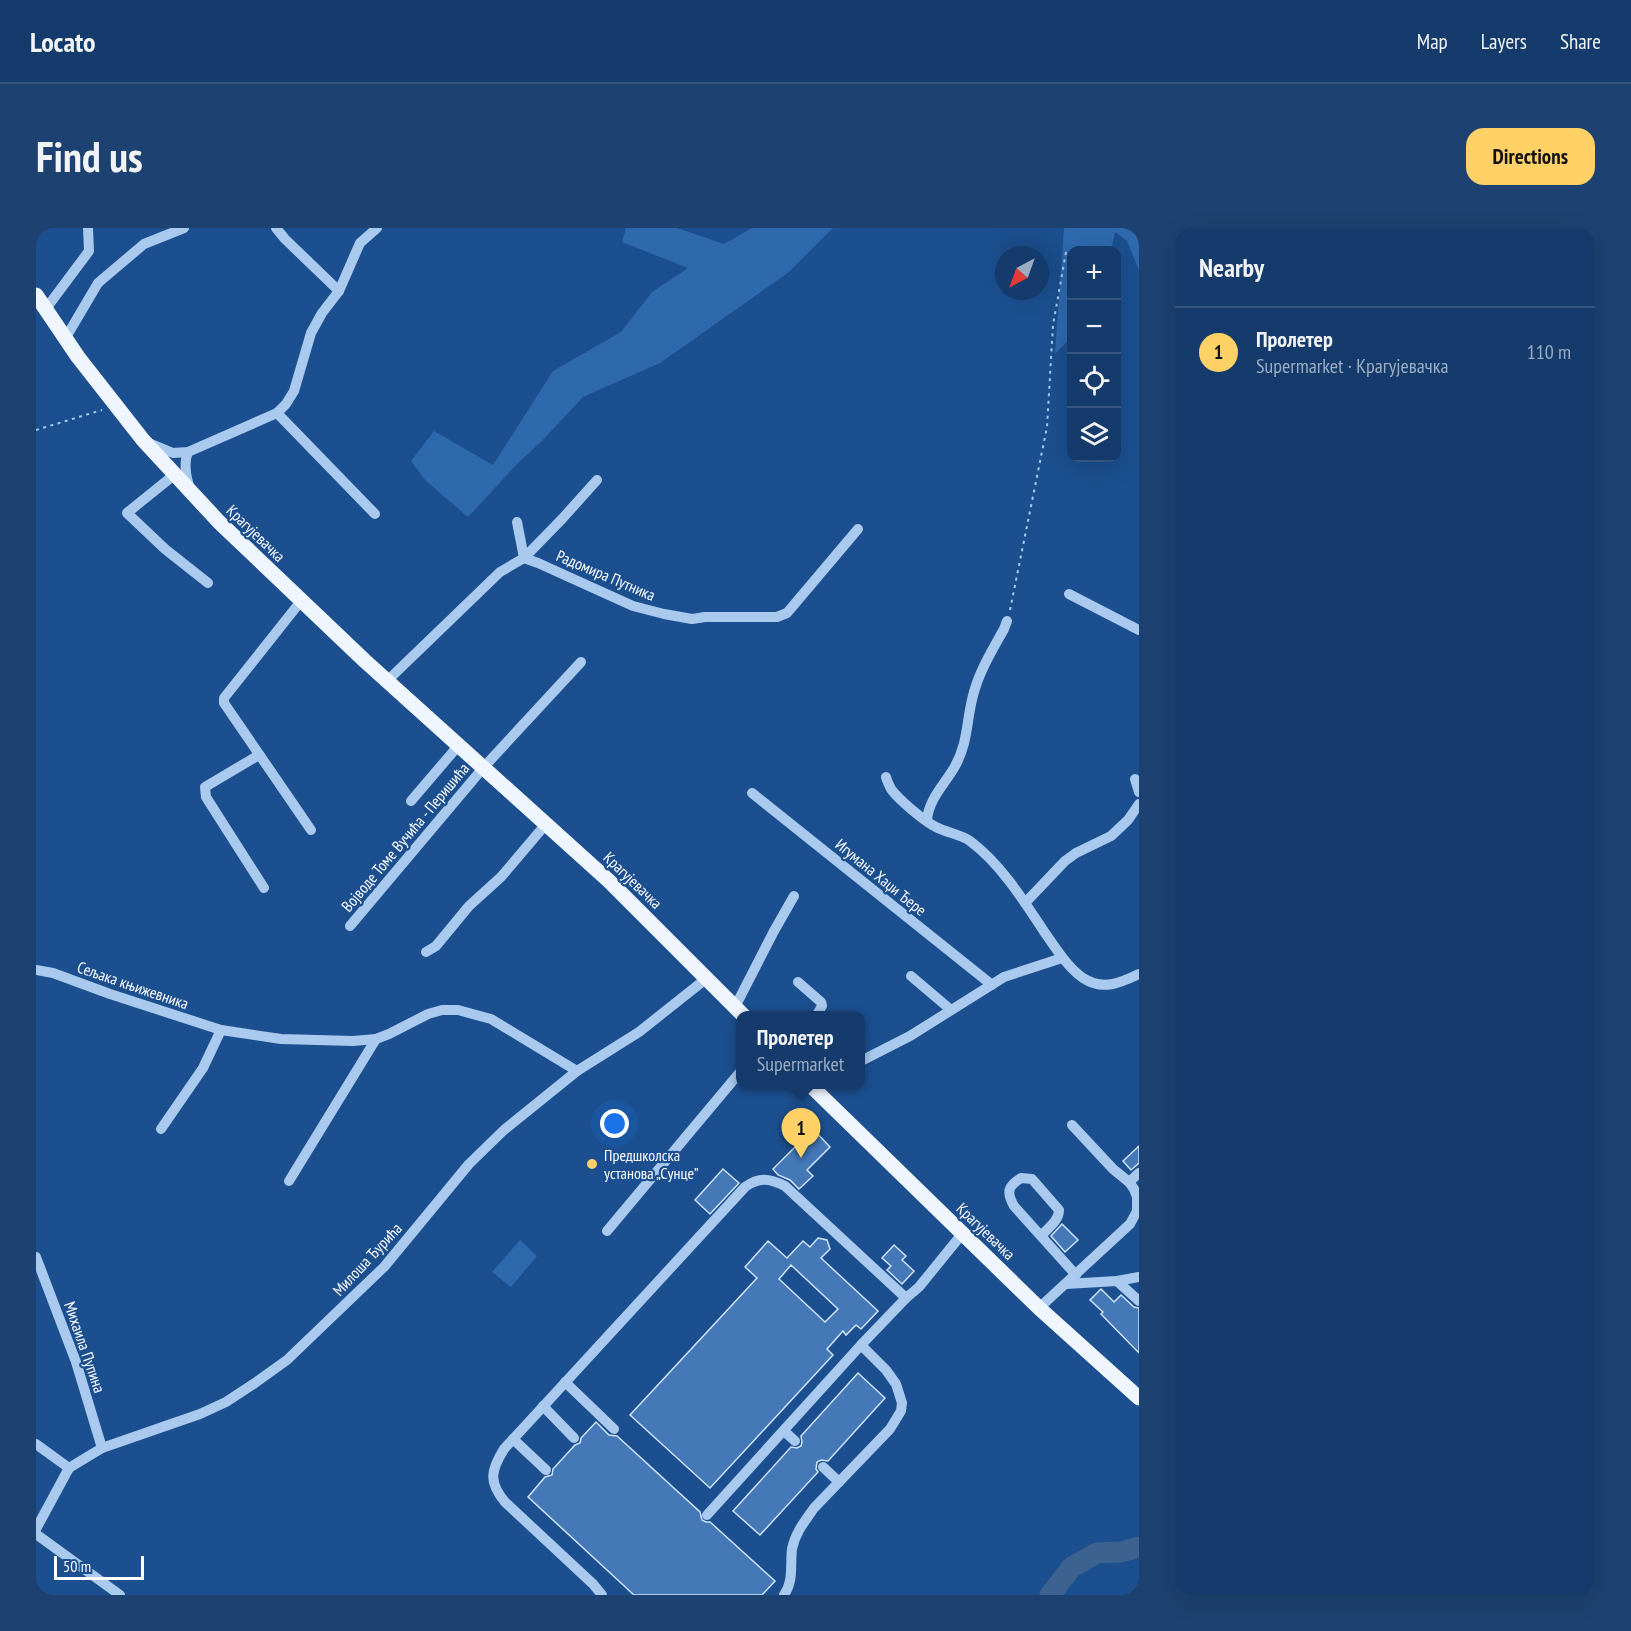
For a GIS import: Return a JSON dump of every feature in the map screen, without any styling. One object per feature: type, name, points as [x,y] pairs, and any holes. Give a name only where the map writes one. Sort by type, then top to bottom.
[{"type":"main road","name":"Крагујевачка","points":[[36,295],[65,339],[143,440],[192,494],[387,681],[609,881],[739,1011]]},
{"type":"main road","name":"Крагујевачка","points":[[815,1089],[1039,1308],[1139,1398]]},
{"type":"street","points":[[45,310],[89,251],[88,228]]},
{"type":"street","points":[[65,339],[98,283],[144,244],[184,228]]},
{"type":"street","points":[[276,228],[339,291]]},
{"type":"street","points":[[143,440],[173,453],[188,452],[277,413],[294,391],[311,333],[322,313],[339,291],[360,243],[377,228]]},
{"type":"street","points":[[277,413],[375,514]]},
{"type":"street","points":[[188,452],[185,468],[192,494]]},
{"type":"street","points":[[174,475],[127,513],[165,549],[208,583]]},
{"type":"street","points":[[387,681],[500,572],[524,558],[597,480]]},
{"type":"street","points":[[517,522],[524,558]]},
{"type":"street","name":"Радомира Путника","points":[[524,558],[633,606],[664,615],[692,619],[777,617],[787,613],[858,529]]},
{"type":"street","points":[[1069,594],[1139,630]]},
{"type":"street","points":[[301,601],[224,698],[224,703],[311,830]]},
{"type":"street","points":[[927,820],[930,805],[963,752],[978,678],[1007,621]]},
{"type":"street","points":[[483,768],[581,662]]},
{"type":"street","points":[[411,801],[458,746]]},
{"type":"street","points":[[259,755],[205,787],[206,797],[264,888]]},
{"type":"street","name":"Војводе Томе Вучића - Перишића","points":[[350,926],[483,768]]},
{"type":"street","points":[[886,777],[899,799],[935,827],[969,840],[1007,878],[1062,958],[1084,978],[1097,984],[1110,986],[1139,974]]},
{"type":"street","points":[[1135,779],[1139,792]]},
{"type":"street","name":"Игумана Хаџи Ђере","points":[[752,793],[992,985]]},
{"type":"street","points":[[1025,903],[1065,861],[1111,836],[1128,820],[1139,804]]},
{"type":"street","points":[[426,952],[436,946],[470,906],[501,877],[546,824]]},
{"type":"street","points":[[739,1011],[774,932],[794,896]]},
{"type":"street","points":[[865,1059],[910,1036],[1004,977],[1062,958]]},
{"type":"street","name":"Сељака књижевника","points":[[36,970],[221,1030],[281,1039],[353,1041],[376,1039],[428,1014],[442,1010],[458,1010],[491,1019],[577,1071]]},
{"type":"street","points":[[911,975],[951,1010]]},
{"type":"street","name":"Милоша Ђурића","points":[[69,1468],[102,1448],[200,1414],[226,1402],[288,1360],[384,1268],[476,1157],[504,1130],[577,1071],[639,1032],[707,978]]},
{"type":"street","points":[[798,982],[821,1002],[822,1006],[819,1011]]},
{"type":"street","points":[[161,1129],[203,1068],[221,1030]]},
{"type":"street","points":[[289,1181],[376,1039]]},
{"type":"street","points":[[607,1231],[736,1077]]},
{"type":"street","points":[[1039,1308],[1130,1224],[1137,1211],[1137,1197],[1129,1182],[1113,1169],[1072,1125]]},
{"type":"street","points":[[1129,1182],[1139,1173]]},
{"type":"street","points":[[1041,1236],[1056,1220],[1059,1210],[1032,1179],[1022,1178],[1012,1185],[1009,1198],[1014,1206],[1076,1275]]},
{"type":"street","points":[[602,1595],[498,1494],[494,1485],[493,1470],[504,1449],[745,1187],[760,1179],[768,1179],[785,1186],[906,1298]]},
{"type":"street","points":[[707,1515],[861,1345],[919,1287],[962,1234]]},
{"type":"street","name":"Михаила Пупина","points":[[36,1257],[39,1270],[76,1362],[102,1448]]},
{"type":"street","points":[[1066,1284],[1139,1277]]},
{"type":"street","points":[[1116,1281],[1139,1301]]},
{"type":"street","points":[[784,1595],[791,1582],[792,1549],[796,1536],[814,1508],[890,1429],[901,1411],[903,1403],[896,1384],[886,1370],[861,1345]]},
{"type":"street","points":[[566,1382],[614,1429]]},
{"type":"street","points":[[543,1406],[574,1438]]},
{"type":"street","points":[[784,1431],[795,1442]]},
{"type":"street","points":[[513,1439],[546,1470]]},
{"type":"street","points":[[36,1444],[69,1468],[36,1529]]},
{"type":"street","points":[[823,1467],[839,1482]]},
{"type":"street","points":[[36,1534],[120,1595]]},
{"type":"path","points":[[1007,621],[1047,427],[1053,325],[1066,252]]},
{"type":"path","points":[[36,430],[117,406]]},
{"type":"shaded area","points":[[626,228],[677,228],[724,244],[752,228],[833,228],[789,272],[660,363],[583,397],[468,517],[425,480],[411,461],[434,431],[493,465],[553,371],[621,332],[652,292],[688,268],[622,242]]},
{"type":"shaded area","points":[[1064,228],[1139,228],[1139,270],[1127,241],[1115,232],[1112,246],[1067,246],[1067,342],[1055,354]]},
{"type":"shaded area","points":[[520,1240],[537,1256],[511,1287],[492,1272]]},
{"type":"building","points":[[813,1129],[830,1147],[807,1170],[813,1176],[799,1189],[773,1169]]},
{"type":"building","points":[[1139,1146],[1139,1163],[1131,1170],[1123,1161]]},
{"type":"building","points":[[723,1169],[739,1183],[710,1214],[695,1200]]},
{"type":"building","points":[[1062,1224],[1078,1240],[1065,1252],[1051,1236]]},
{"type":"building","points":[[818,1238],[827,1240],[830,1249],[821,1258],[878,1311],[861,1329],[856,1325],[846,1335],[843,1331],[827,1349],[833,1355],[710,1488],[630,1415],[757,1278],[745,1267],[768,1241],[787,1258],[803,1241],[810,1247]],"holes":[[[791,1265],[838,1309],[825,1322],[779,1279]]]},
{"type":"building","points":[[894,1245],[906,1256],[902,1260],[914,1271],[902,1284],[887,1270],[891,1266],[882,1258]]},
{"type":"building","points":[[1101,1289],[1114,1302],[1121,1295],[1134,1307],[1139,1308],[1139,1353],[1090,1300]]},
{"type":"building","points":[[858,1373],[885,1398],[828,1461],[817,1462],[818,1472],[760,1535],[733,1511],[791,1447],[801,1446],[801,1436]]},
{"type":"building","points":[[596,1422],[609,1435],[617,1436],[700,1512],[702,1520],[710,1522],[775,1581],[762,1595],[634,1595],[528,1497],[545,1477],[552,1475],[553,1469],[575,1445],[580,1443],[581,1438]]},
{"type":"waterway","points":[[1050,1595],[1072,1567],[1097,1553],[1121,1552],[1139,1547]]},
{"type":"place","name":"Пролетер","points":[[801,1158]]},
{"type":"place","name":"Предшколска установа „Сунце”","points":[[592,1164]]}]
